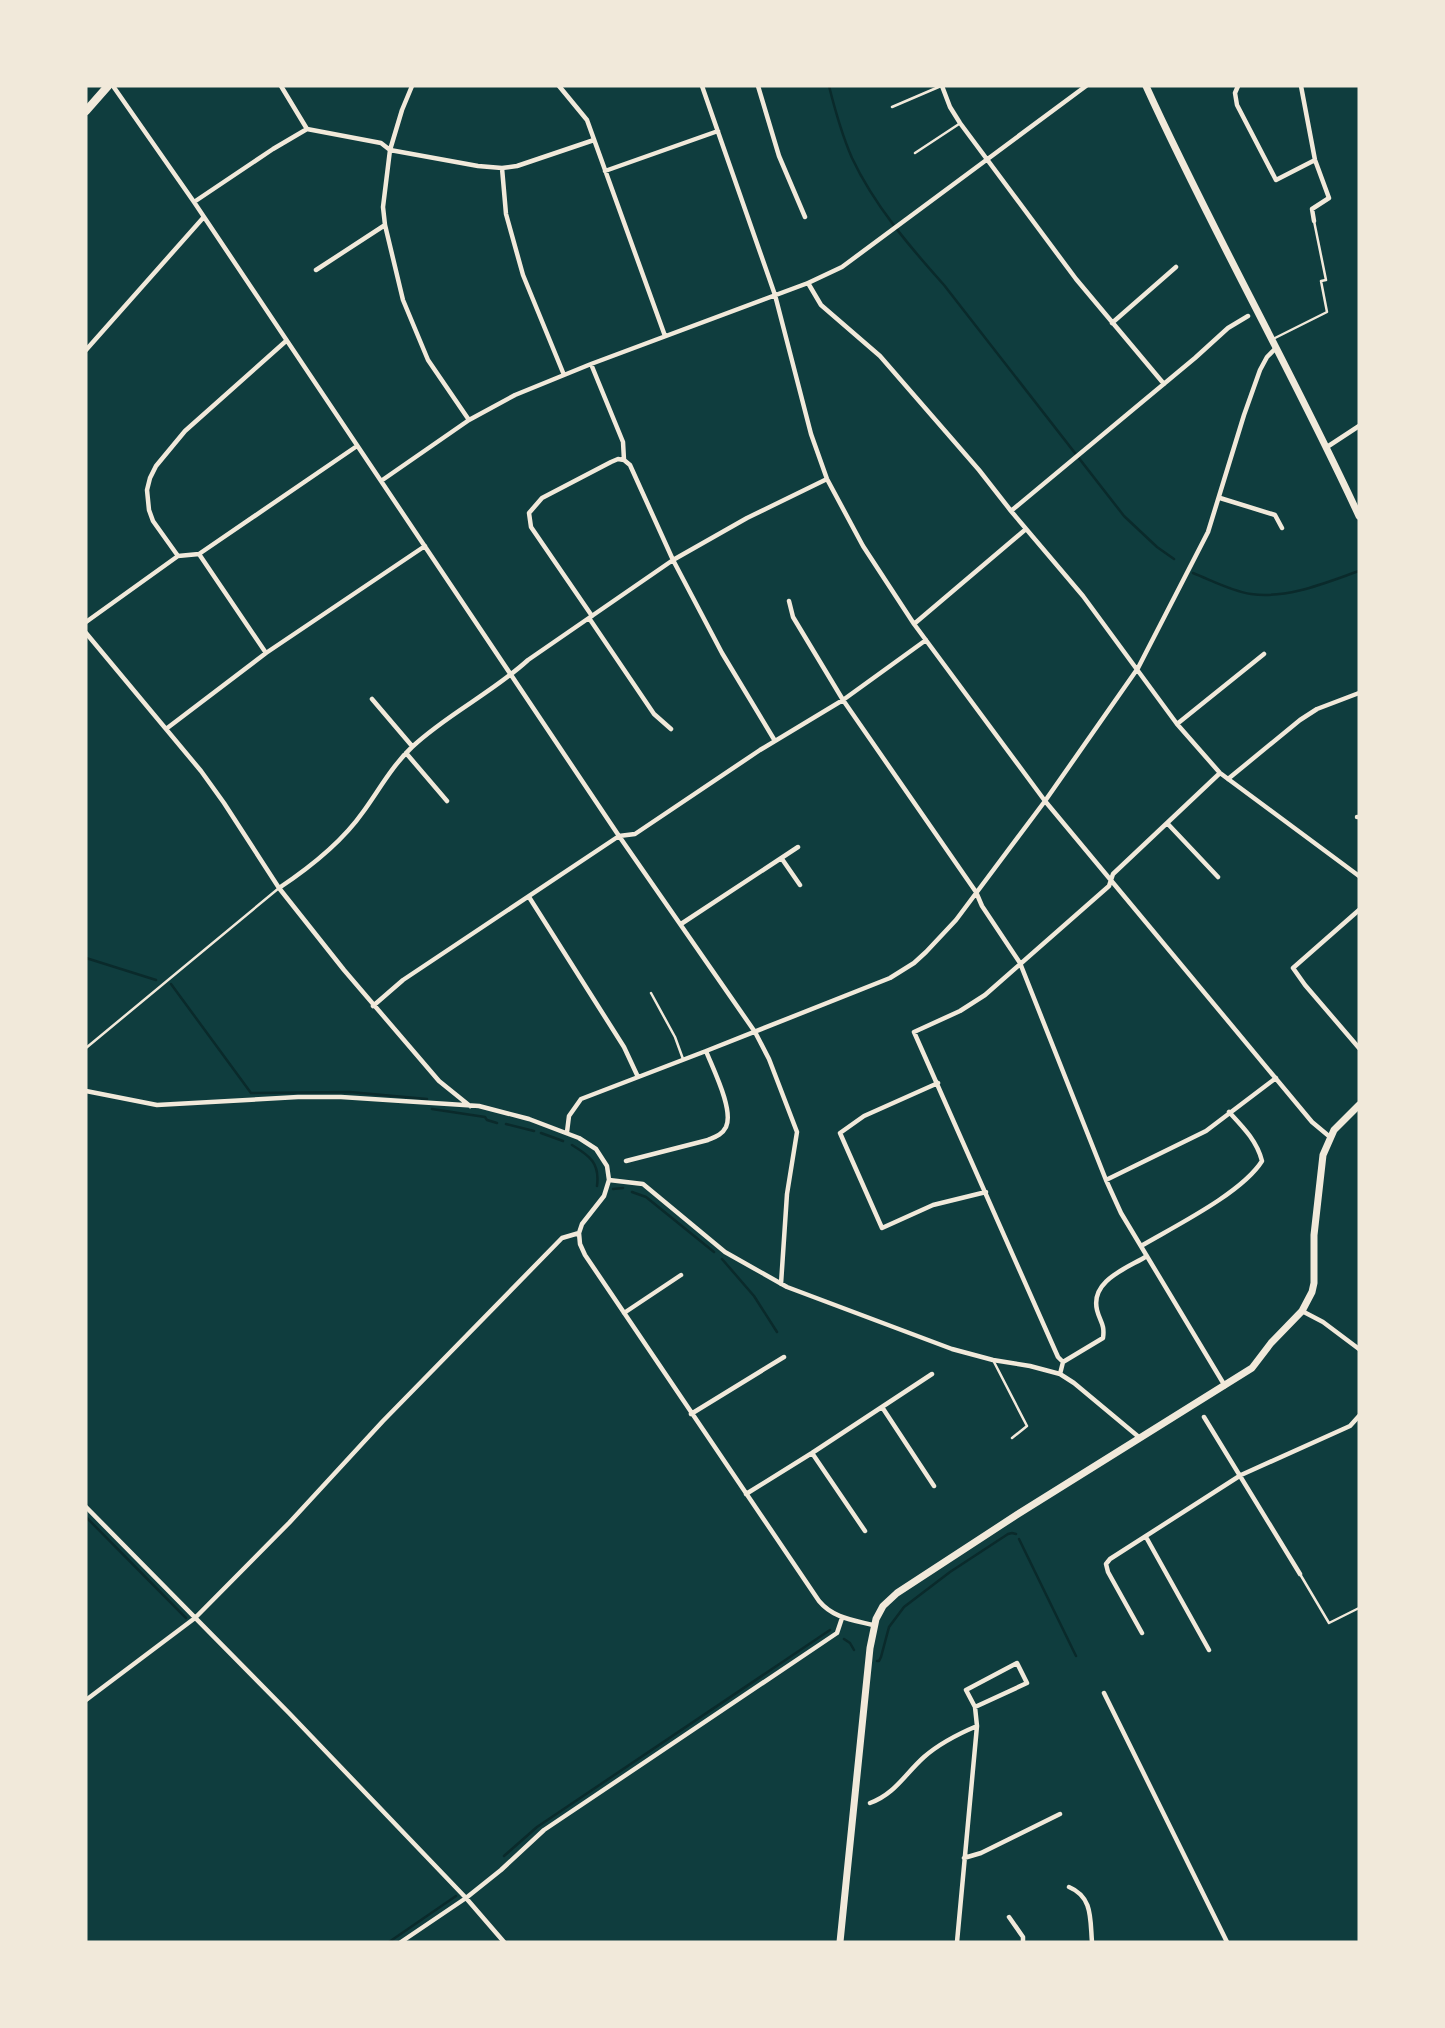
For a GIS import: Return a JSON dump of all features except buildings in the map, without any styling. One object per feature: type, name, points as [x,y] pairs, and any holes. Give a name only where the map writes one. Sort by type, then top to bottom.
[{"type":"main road","points":[[86,111],[111,86]]},
{"type":"main road","points":[[1146,86],[1176,152],[1327,447],[1359,516]]},
{"type":"main road","points":[[841,1942],[873,1625],[883,1606],[897,1593],[1252,1368],[1271,1343],[1302,1311],[1314,1283],[1314,1235],[1323,1155],[1330,1137],[1359,1105]]},
{"type":"street","points":[[111,86],[194,202],[619,836],[755,1032],[769,1059],[797,1132],[787,1194],[781,1284]]},
{"type":"street","points":[[281,86],[307,129]]},
{"type":"street","points":[[412,86],[390,150],[383,207],[385,225],[403,300],[428,360],[469,420]]},
{"type":"street","points":[[559,86],[587,120],[664,336]]},
{"type":"street","points":[[702,86],[775,295],[811,434],[827,479],[863,546],[914,624],[1045,801],[1312,1122],[1330,1137]]},
{"type":"street","points":[[758,86],[779,156],[804,217]]},
{"type":"street","points":[[942,86],[960,123],[1068,269],[1164,384]]},
{"type":"street","points":[[381,481],[469,420],[515,395],[591,363],[808,283],[842,267],[1086,86]]},
{"type":"street","points":[[1238,86],[1235,93],[1237,106],[1276,180],[1315,160]]},
{"type":"street","points":[[1301,86],[1315,160],[1329,198],[1312,209],[1314,221]]},
{"type":"street","points":[[194,202],[307,129],[382,143],[390,150],[502,168],[517,166],[594,140]]},
{"type":"street","points":[[605,171],[718,131]]},
{"type":"street","points":[[502,168],[506,215],[523,275],[564,375]]},
{"type":"street","points":[[86,350],[203,218]]},
{"type":"street","points":[[316,270],[385,225]]},
{"type":"street","points":[[1112,323],[1176,267]]},
{"type":"street","points":[[808,283],[821,305],[880,356],[979,470],[1083,596],[1177,724],[1220,773],[1359,876]]},
{"type":"street","points":[[1011,511],[1228,328],[1248,316]]},
{"type":"street","points":[[178,556],[153,521],[149,510],[147,490],[156,466],[185,431],[286,341]]},
{"type":"street","points":[[567,1132],[569,1116],[580,1098],[890,978],[914,963],[946,932],[1045,801],[1138,668],[1208,532],[1260,370],[1276,348]]},
{"type":"street","points":[[591,363],[623,442],[624,460],[630,465],[673,560],[722,653],[775,741]]},
{"type":"street","points":[[1327,447],[1359,426]]},
{"type":"street","points":[[86,622],[178,556],[199,554],[358,446]]},
{"type":"street","points":[[624,460],[611,462],[542,498],[529,513],[531,527],[654,714],[671,729]]},
{"type":"street","points":[[279,888],[341,836],[362,814],[386,777],[406,753],[435,726],[511,676],[528,660],[673,560],[747,518],[827,479]]},
{"type":"street","points":[[1220,498],[1275,515],[1282,528]]},
{"type":"street","points":[[914,624],[1026,528]]},
{"type":"street","points":[[166,729],[266,653],[425,546]]},
{"type":"street","points":[[199,554],[266,653]]},
{"type":"street","points":[[789,601],[793,617],[843,700],[976,892],[982,906],[1020,963],[1121,1213],[1225,1387]]},
{"type":"street","points":[[86,633],[211,785],[279,888],[373,1006],[439,1082],[471,1106]]},
{"type":"street","points":[[373,1006],[403,980],[619,836],[635,834],[775,741],[843,700],[926,640]]},
{"type":"street","points":[[1177,724],[1264,654]]},
{"type":"street","points":[[1228,779],[1300,720],[1317,709],[1359,693]]},
{"type":"street","points":[[372,699],[412,747]]},
{"type":"street","points":[[406,753],[447,801]]},
{"type":"street","points":[[1063,1362],[1058,1357],[914,1032],[960,1011],[985,995],[1109,886],[1113,874],[1220,773]]},
{"type":"street","points":[[1167,822],[1218,877]]},
{"type":"street","points":[[681,924],[798,847]]},
{"type":"street","points":[[782,859],[800,885]]},
{"type":"street","points":[[529,897],[624,1047],[638,1077]]},
{"type":"street","points":[[1359,910],[1293,968],[1359,1048]]},
{"type":"street","points":[[626,1161],[721,1135],[727,1125],[728,1113],[706,1051]]},
{"type":"street","points":[[1106,1181],[1206,1131],[1276,1078]]},
{"type":"street","points":[[938,1083],[864,1116],[841,1133],[882,1228],[933,1205],[986,1192]]},
{"type":"street","points":[[86,1091],[157,1105],[341,1097],[479,1106],[567,1132],[596,1149],[607,1166],[608,1180],[604,1196],[582,1224],[579,1233],[585,1255],[826,1610],[842,1618],[873,1625]]},
{"type":"street","points":[[1141,1246],[1219,1200],[1255,1172],[1262,1161],[1259,1150],[1230,1112]]},
{"type":"street","points":[[608,1180],[643,1184],[725,1252],[781,1284],[944,1346],[993,1360],[1060,1374],[1140,1438]]},
{"type":"street","points":[[86,1700],[195,1618],[562,1238],[579,1233]]},
{"type":"street","points":[[1060,1374],[1063,1362],[1103,1338],[1104,1328],[1097,1309],[1097,1296],[1101,1286],[1110,1277],[1147,1256]]},
{"type":"street","points":[[624,1313],[681,1275]]},
{"type":"street","points":[[1302,1311],[1323,1322],[1359,1349]]},
{"type":"street","points":[[691,1414],[785,1357]]},
{"type":"street","points":[[746,1494],[932,1374]]},
{"type":"street","points":[[882,1407],[934,1486]]},
{"type":"street","points":[[1142,1633],[1108,1572],[1106,1564],[1110,1559],[1241,1475],[1350,1426],[1359,1416]]},
{"type":"street","points":[[1205,1417],[1300,1574]]},
{"type":"street","points":[[812,1453],[865,1531]]},
{"type":"street","points":[[86,1507],[289,1713],[466,1898],[504,1942]]},
{"type":"street","points":[[1146,1537],[1209,1650]]},
{"type":"street","points":[[401,1942],[466,1898],[544,1830],[837,1633],[842,1618]]},
{"type":"street","points":[[957,1942],[977,1726],[975,1707],[966,1690],[1017,1663],[1027,1683],[975,1707]]},
{"type":"street","points":[[1104,1693],[1227,1942]]},
{"type":"street","points":[[870,1803],[888,1795],[924,1757],[948,1739],[977,1726]]},
{"type":"street","points":[[964,1858],[981,1853],[1060,1814]]},
{"type":"street","points":[[1069,1887],[1079,1891],[1087,1902],[1093,1942]]},
{"type":"street","points":[[1009,1917],[1023,1937],[1023,1942]]},
{"type":"lane","points":[[892,107],[942,86]]},
{"type":"lane","points":[[915,153],[960,123]]},
{"type":"lane","points":[[1272,340],[1327,312],[1321,281],[1326,280],[1314,221]]},
{"type":"lane","points":[[86,1048],[279,888]]},
{"type":"lane","points":[[651,993],[675,1037],[683,1059]]},
{"type":"lane","points":[[993,1360],[1027,1426],[1012,1438]]},
{"type":"lane","points":[[1300,1574],[1329,1623],[1359,1608]]},
{"type":"waterway","points":[[829,86],[852,158],[894,225],[1124,516],[1174,559]]},
{"type":"waterway","points":[[1193,573],[1236,590],[1265,595],[1306,589],[1359,571]]},
{"type":"waterway","points":[[86,958],[156,980]]},
{"type":"waterway","points":[[171,984],[251,1093],[350,1092],[427,1099]]},
{"type":"waterway","points":[[432,1109],[485,1117],[497,1123]]},
{"type":"waterway","points":[[506,1124],[534,1131]]},
{"type":"waterway","points":[[541,1133],[563,1141]]},
{"type":"waterway","points":[[572,1145],[592,1161],[597,1171],[597,1186]]},
{"type":"waterway","points":[[613,1189],[623,1188]]},
{"type":"waterway","points":[[632,1192],[646,1197],[714,1252]]},
{"type":"waterway","points":[[722,1259],[754,1296],[777,1332]]},
{"type":"waterway","points":[[86,1517],[186,1618]]},
{"type":"waterway","points":[[877,1661],[881,1657],[889,1627],[904,1607],[950,1572],[1008,1534],[1016,1534]]},
{"type":"waterway","points":[[1019,1539],[1076,1656]]},
{"type":"waterway","points":[[504,1856],[537,1827],[830,1630]]},
{"type":"waterway","points":[[844,1639],[854,1650]]},
{"type":"waterway","points":[[389,1942],[456,1896]]}]
